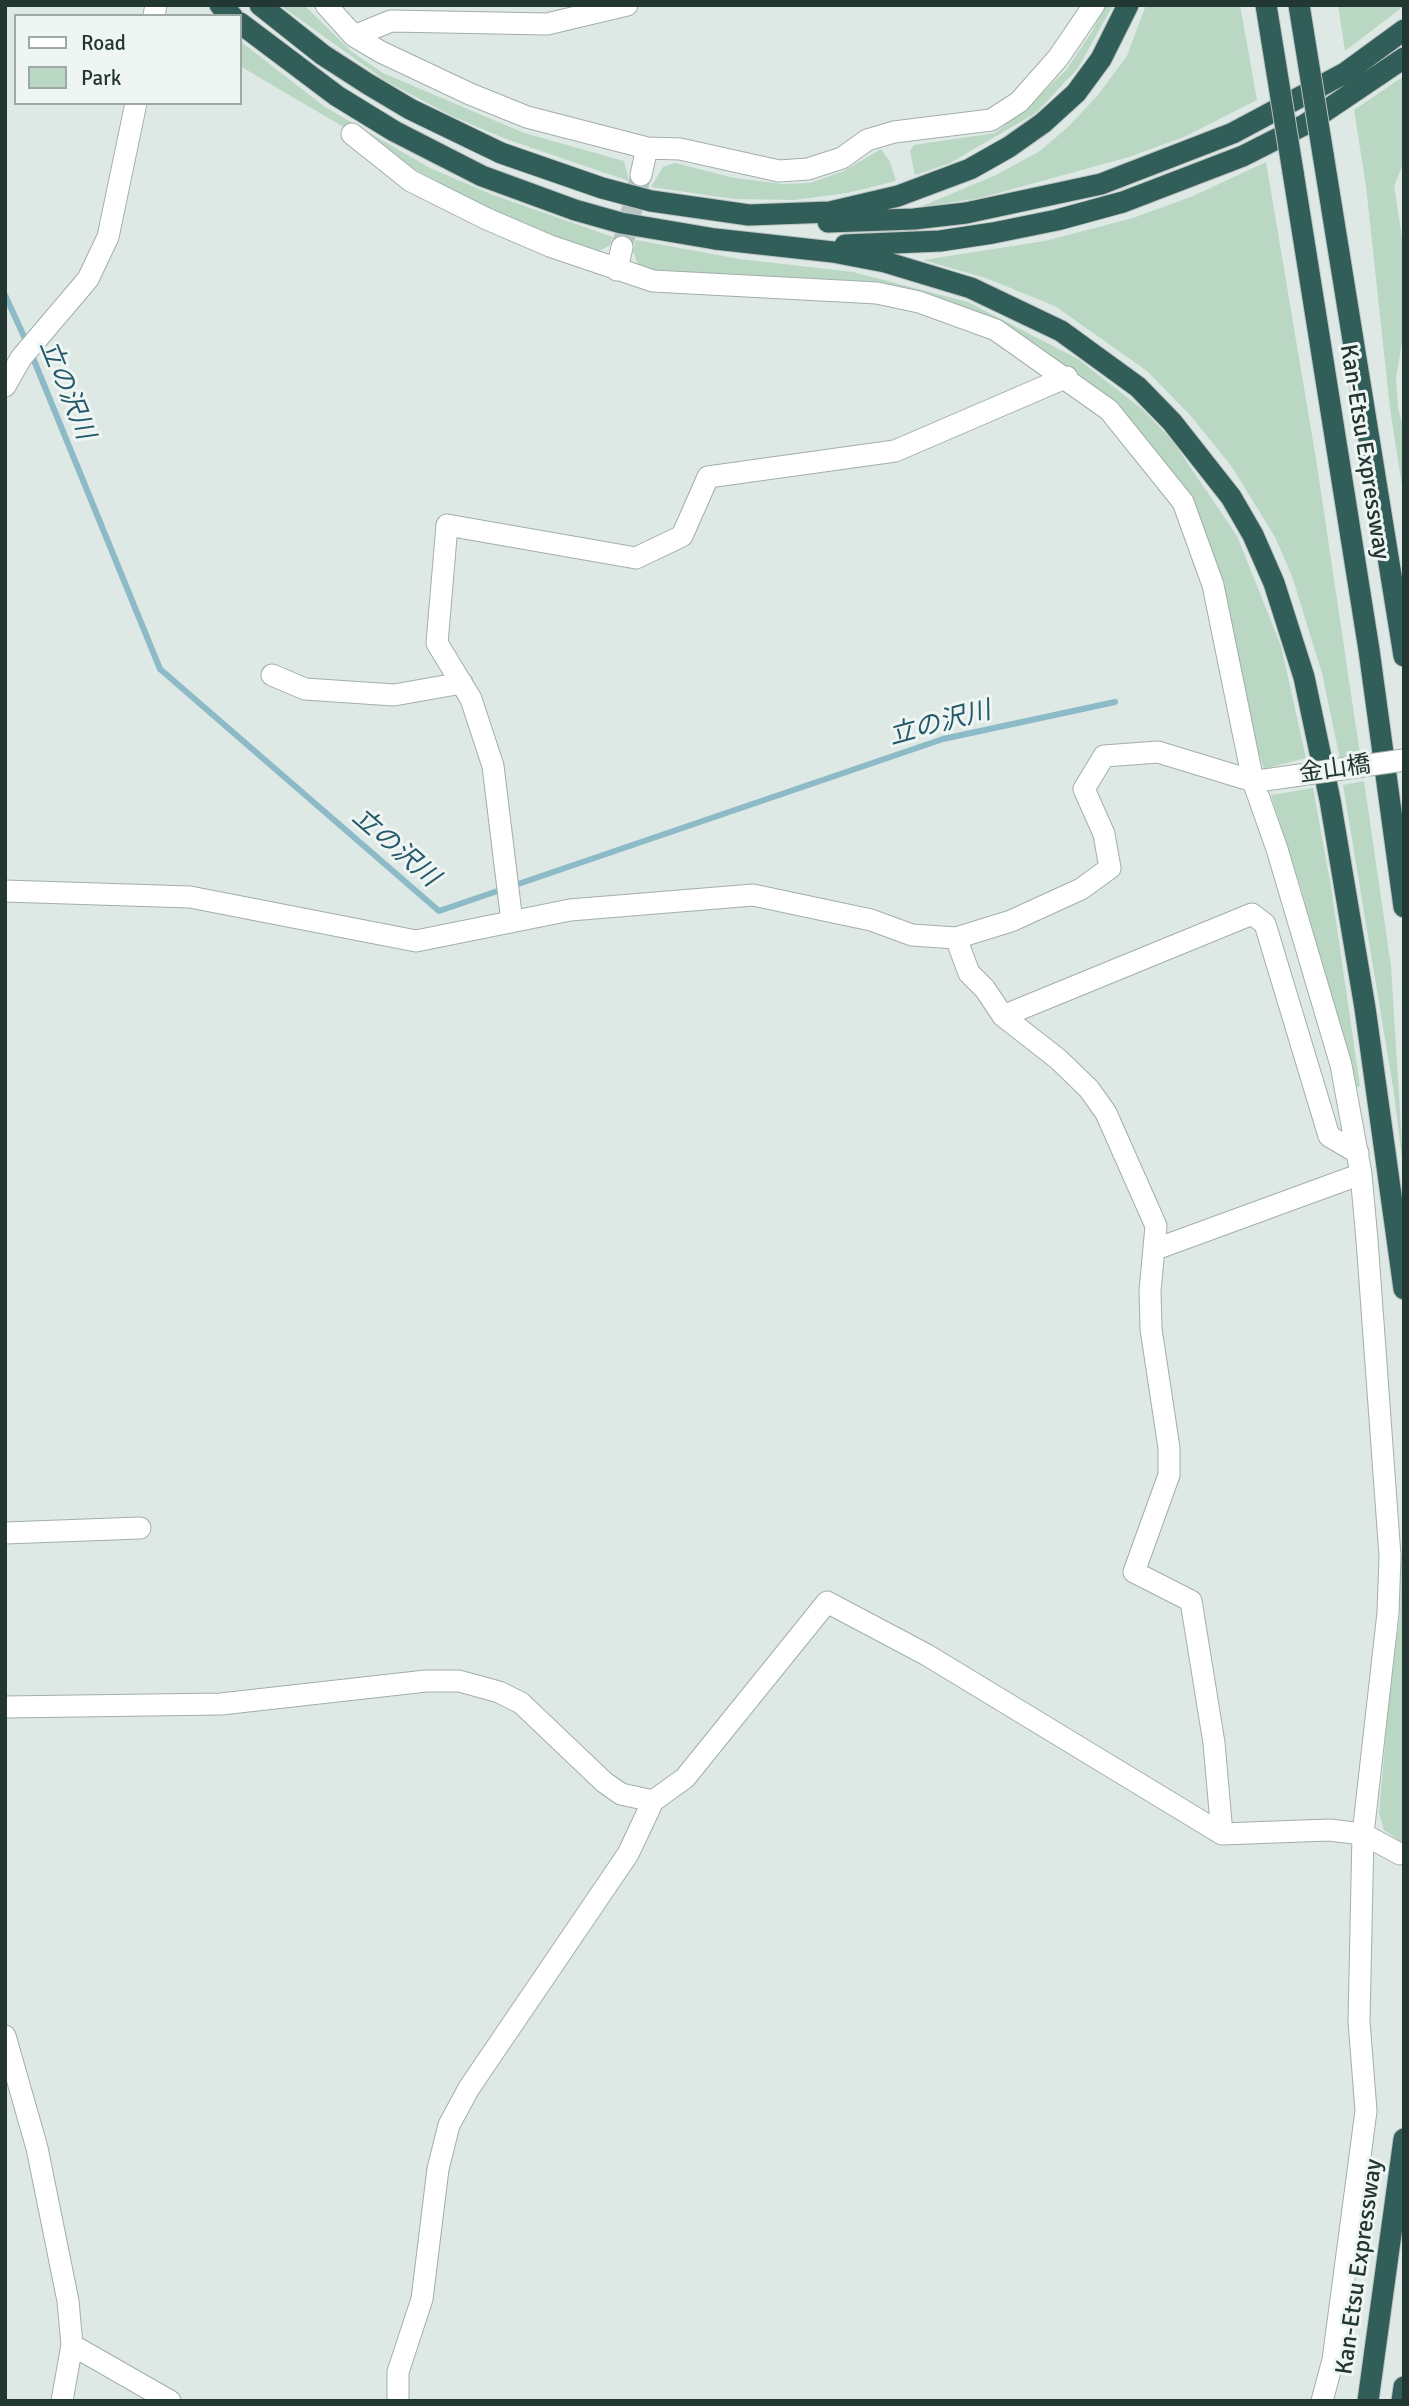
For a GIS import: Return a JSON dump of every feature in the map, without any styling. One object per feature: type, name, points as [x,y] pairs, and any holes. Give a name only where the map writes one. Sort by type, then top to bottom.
[{"type":"highway","points":[[260,5],[323,55],[368,85],[410,109],[501,153],[602,188],[650,201],[749,215],[829,222],[914,219],[1018,204],[1101,184],[1233,133],[1345,72],[1404,30]]},
{"type":"highway","points":[[749,215],[830,212],[866,205],[933,185],[1009,147],[1043,123],[1076,93],[1101,59],[1128,5]]},
{"type":"highway","name":"Kan-Etsu Expressway","points":[[1266,5],[1369,650],[1404,907]]},
{"type":"highway","name":"Kan-Etsu Expressway","points":[[1299,5],[1328,152],[1346,290],[1404,656]]},
{"type":"highway","points":[[1313,5],[1328,152]]},
{"type":"highway","points":[[242,25],[337,96],[394,131],[482,176],[575,210],[621,223],[678,234],[859,257],[926,273],[1016,307],[1061,331],[1138,387],[1172,422],[1231,497],[1253,535],[1274,583],[1301,665],[1318,741],[1365,1007],[1404,1289]]},
{"type":"highway","points":[[773,244],[894,244],[940,241],[1057,220],[1123,202],[1243,156],[1306,124],[1404,58]]},
{"type":"highway","name":"Kan-Etsu Expressway","points":[[1368,2401],[1404,2139]]},
{"type":"highway","points":[[1402,2401],[1404,2387]]},
{"type":"street","points":[[326,5],[354,36],[470,94],[527,117],[646,148],[680,149],[779,171],[808,169],[842,158],[867,139],[894,132],[991,120],[1019,102],[1059,58],[1094,5]]},
{"type":"street","points":[[354,36],[391,21],[484,20],[547,24],[627,5]]},
{"type":"street","points":[[5,386],[14,361],[88,279],[108,237],[136,105]]},
{"type":"street","points":[[352,134],[411,181],[476,214],[550,246],[653,281],[877,293],[919,302],[996,330],[1067,377],[1109,410],[1183,502],[1213,585],[1259,780],[1341,1065],[1362,1174],[1390,1556],[1388,1614],[1363,1834],[1359,2021],[1366,2111],[1333,2360],[1322,2401]]},
{"type":"street","points":[[641,175],[646,148]]},
{"type":"street","points":[[617,270],[622,247]]},
{"type":"street","points":[[512,922],[493,766],[471,699],[438,643],[447,525],[636,558],[682,536],[708,477],[895,451],[1067,377]]},
{"type":"street","points":[[272,675],[305,689],[394,695],[461,683]]},
{"type":"street","points":[[5,891],[190,897],[416,941],[570,911],[753,895],[871,920],[912,935],[956,938],[1011,920],[1070,894],[1110,868],[1104,834],[1084,789],[1104,756],[1158,752],[1259,780]]},
{"type":"street","name":"金山橋","points":[[1259,780],[1404,760]]},
{"type":"street","points":[[1003,1016],[1252,914],[1265,924],[1329,1136],[1358,1153]]},
{"type":"street","points":[[956,938],[969,973],[985,989],[1003,1016],[1058,1059],[1088,1089],[1106,1113],[1156,1226],[1150,1291],[1151,1329],[1169,1448],[1169,1475],[1134,1572],[1191,1601],[1214,1743],[1222,1834]]},
{"type":"street","points":[[1156,1248],[1362,1174]]},
{"type":"street","points":[[5,1533],[140,1528]]},
{"type":"street","points":[[398,2401],[398,2372],[422,2299],[438,2169],[449,2125],[469,2088],[628,1854],[653,1801],[685,1777],[827,1602],[927,1655],[1222,1834],[1329,1830],[1363,1834],[1400,1854]]},
{"type":"street","points":[[5,1707],[221,1704],[426,1681],[459,1681],[499,1692],[521,1703],[604,1782],[621,1794],[653,1801]]},
{"type":"street","points":[[5,2036],[37,2148],[68,2301],[72,2345],[62,2401]]},
{"type":"street","points":[[72,2345],[170,2401]]},
{"type":"green space","points":[[280,5],[304,5],[352,52],[383,73],[524,133],[624,161],[629,181],[506,139],[452,116],[386,81]]},
{"type":"green space","points":[[1105,5],[1113,5],[1078,68],[1036,113],[950,163],[915,175],[910,151],[914,145],[995,133],[1027,108],[1067,69],[1093,30]]},
{"type":"green space","points":[[1146,5],[1240,5],[1257,100],[1184,137],[1129,157],[980,198],[920,207],[996,175],[1040,151],[1067,128],[1098,95],[1127,56]]},
{"type":"green space","points":[[1338,5],[1404,5],[1404,6],[1345,51]]},
{"type":"green space","points":[[242,43],[325,107],[430,168],[493,195],[613,237],[610,245],[594,254],[495,213],[242,67]]},
{"type":"green space","points":[[1404,76],[1404,162],[1394,186],[1404,250],[1404,331],[1396,378],[1398,408],[1404,430],[1404,499],[1390,408],[1366,186],[1354,110]]},
{"type":"green space","points":[[881,149],[890,162],[896,181],[847,193],[794,200],[735,199],[651,187],[663,167],[675,163],[734,178],[783,184],[810,183],[844,171]]},
{"type":"green space","points":[[1266,162],[1316,459],[1360,754],[1340,759],[1322,673],[1292,576],[1275,537],[1232,467],[1191,416],[1147,371],[1055,306],[986,278],[923,260],[1045,241],[1133,218],[1193,196]]},
{"type":"green space","points":[[636,240],[739,259],[853,272],[968,302],[1078,359],[1142,409],[1172,440],[1237,536],[1281,646],[1306,758],[1264,769],[1252,733],[1221,574],[1200,523],[1157,457],[969,310],[657,274],[639,267],[633,251]]},
{"type":"green space","points":[[1364,781],[1391,966],[1404,1176],[1394,1093],[1343,785]]},
{"type":"green space","points":[[1313,788],[1331,887],[1360,1086],[1355,1088],[1302,891],[1271,795]]},
{"type":"green space","points":[[1404,1555],[1404,1844],[1384,1830],[1379,1813],[1390,1689],[1400,1615],[1401,1556]]},
{"type":"waterway","name":"立の沢川","points":[[5,295],[27,343]]},
{"type":"waterway","name":"立の沢川","points":[[31,353],[160,669],[439,911],[943,739],[1115,702]]},
{"type":"tunnel","points":[[622,247],[641,175]]}]
